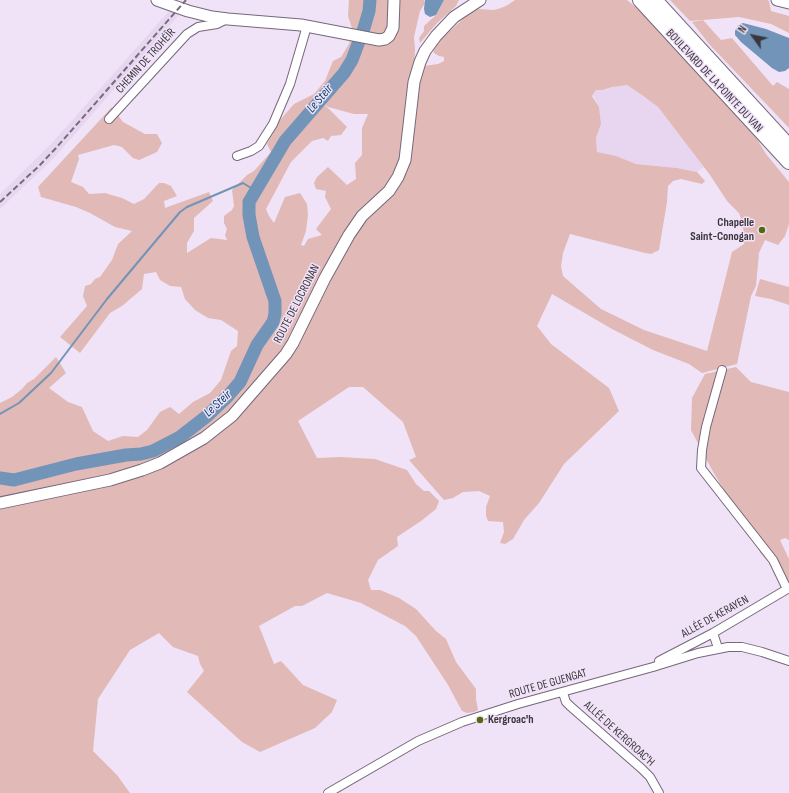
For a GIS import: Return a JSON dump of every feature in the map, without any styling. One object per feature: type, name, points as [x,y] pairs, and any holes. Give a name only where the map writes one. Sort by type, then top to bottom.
[{"type":"highway","name":"BOULEVARD DE LA POINTE DU VAN","points":[[640,0],[789,162]]},
{"type":"highway","name":"BOULEVARD DE LA POINTE DU VAN","points":[[654,0],[789,146]]},
{"type":"street","points":[[157,0],[188,11],[228,19],[307,26],[373,40],[385,39],[391,32],[394,20],[394,0]]},
{"type":"street","name":"ROUTE DE LOCRONAN","points":[[454,18],[465,0]]},
{"type":"street","name":"ROUTE DE LOCRONAN","points":[[0,502],[110,480],[142,470],[160,463],[204,438],[232,416],[286,354],[293,343],[324,278],[349,235],[362,216],[389,191],[398,177],[404,160],[412,95],[420,62],[425,51],[431,41],[454,18],[480,0]]},
{"type":"street","points":[[777,0],[789,3]]},
{"type":"street","name":"CHEMIN DE TROHÉÎR","points":[[109,119],[188,34],[198,27],[217,24],[228,19]]},
{"type":"street","points":[[237,156],[258,146],[273,124],[290,84],[307,26]]},
{"type":"street","points":[[722,370],[706,427],[701,468],[773,560],[788,589]]},
{"type":"street","name":"ALLÉE DE KERAYEN","points":[[653,667],[657,662],[713,633],[788,589]]},
{"type":"street","points":[[713,633],[718,648]]},
{"type":"street","name":"ROUTE DE GUENGAT","points":[[328,793],[418,741],[442,730],[480,716],[698,653],[718,648],[735,647],[748,649],[789,661]]},
{"type":"street","name":"ALLÉE DE KERGROAC'H","points":[[563,693],[566,702],[570,706],[642,769],[650,778],[659,793]]},
{"type":"shaded area","points":[[349,0],[424,0],[425,3],[420,11],[414,37],[414,72],[424,66],[438,64],[444,61],[444,57],[434,53],[433,48],[464,18],[478,9],[498,9],[515,0],[627,0],[654,23],[754,134],[766,154],[789,182],[789,224],[785,236],[778,245],[765,240],[759,253],[756,286],[751,296],[737,364],[702,373],[689,364],[653,350],[612,329],[552,294],[537,326],[551,344],[609,388],[619,411],[564,464],[539,503],[524,520],[513,539],[505,544],[500,543],[504,532],[503,522],[488,521],[486,516],[486,507],[490,496],[479,491],[463,492],[453,498],[444,500],[409,460],[416,457],[403,422],[363,387],[349,387],[298,421],[317,458],[340,457],[375,459],[407,470],[416,484],[424,491],[429,491],[439,501],[436,509],[397,537],[398,546],[378,560],[368,580],[371,590],[380,590],[399,598],[416,609],[436,631],[446,639],[456,662],[476,689],[478,710],[467,713],[462,711],[448,685],[416,636],[405,626],[361,603],[327,593],[302,606],[295,606],[259,626],[274,664],[281,661],[303,685],[337,700],[332,712],[315,728],[260,752],[242,742],[187,692],[204,671],[198,656],[173,647],[159,633],[130,650],[98,699],[93,751],[117,775],[130,793],[0,793],[0,403],[12,397],[22,389],[56,357],[66,373],[49,388],[68,402],[82,407],[93,431],[108,441],[123,436],[138,437],[147,430],[160,412],[170,407],[179,414],[193,402],[210,393],[221,380],[231,351],[237,346],[238,331],[221,320],[208,318],[195,310],[185,299],[181,287],[170,286],[160,280],[156,272],[144,274],[142,289],[122,306],[110,313],[80,353],[60,337],[87,306],[83,296],[85,286],[91,284],[95,279],[100,277],[112,260],[118,244],[132,231],[115,227],[76,207],[41,197],[38,187],[112,107],[123,122],[145,134],[157,134],[162,143],[157,152],[139,160],[133,158],[122,147],[114,145],[78,155],[79,159],[71,182],[83,187],[89,194],[105,193],[122,198],[134,204],[144,199],[159,183],[164,183],[171,186],[177,196],[164,201],[165,208],[209,192],[213,201],[194,218],[194,231],[187,243],[187,253],[211,238],[227,240],[225,235],[227,229],[224,223],[224,216],[232,210],[234,206],[232,190],[247,175],[254,171],[271,152],[267,144],[280,120],[294,104],[314,94],[325,81],[333,61],[341,57],[349,44],[353,31],[348,16]],"holes":[[[627,85],[658,107],[710,175],[727,201],[739,213],[743,225],[744,244],[732,252],[707,351],[644,330],[601,309],[563,276],[561,266],[563,253],[570,234],[645,253],[651,254],[659,250],[667,202],[668,186],[673,181],[681,179],[702,184],[705,181],[697,172],[677,168],[636,164],[616,156],[597,152],[596,138],[601,124],[599,107],[592,96],[596,90]],[[314,94],[328,107],[354,114],[368,114],[362,128],[362,155],[355,163],[356,179],[347,185],[328,167],[317,177],[314,183],[316,189],[326,191],[325,197],[331,209],[316,229],[322,235],[308,239],[304,246],[301,245],[306,231],[308,215],[307,204],[300,193],[285,197],[274,223],[266,209],[291,162],[312,141],[323,138],[328,141],[331,136],[341,135],[347,127]]]},
{"type":"shaded area","points":[[444,0],[459,0],[456,6],[437,23],[420,43],[419,38],[424,31],[424,26],[436,15]]},
{"type":"shaded area","points":[[670,0],[767,0],[769,1],[771,11],[789,16],[789,33],[771,24],[739,17],[690,21]]},
{"type":"shaded area","points":[[169,11],[179,15],[54,158],[0,209],[0,194],[51,144]]},
{"type":"shaded area","points":[[703,20],[721,40],[732,38],[773,86],[777,82],[789,89],[789,128],[709,44],[692,22]]},
{"type":"shaded area","points":[[627,85],[658,107],[704,167],[697,172],[677,168],[636,164],[616,156],[597,153],[596,138],[601,124],[599,107],[593,95],[596,90]]},
{"type":"shaded area","points":[[760,279],[789,287],[789,305],[755,296]]},
{"type":"shaded area","points":[[736,367],[751,382],[789,392],[789,540],[785,538],[780,540],[789,559],[789,584],[761,554],[711,468],[691,430],[692,398],[705,374]]},
{"type":"water","points":[[425,0],[444,0],[436,15],[430,17],[425,14]]},
{"type":"water","points":[[743,23],[766,29],[789,38],[789,68],[785,71],[779,72],[741,42],[735,35],[735,31],[738,25]]},
{"type":"waterway","name":"Le Steir","points":[[0,478],[14,480],[76,464],[153,451],[180,437],[207,416],[240,382],[257,345],[273,322],[275,314],[275,301],[253,237],[249,215],[249,202],[285,141],[344,73],[352,60],[364,28],[369,11],[370,0]]},
{"type":"waterway","name":"Le Steir","points":[[0,414],[19,403],[51,373],[107,299],[180,212],[187,207],[243,183],[256,191]]},
{"type":"railway","points":[[0,202],[56,148],[186,0]]},
{"type":"place","name":"Chapelle Saint-Conogan","points":[[762,230]]},
{"type":"place","name":"Kergroac'h","points":[[480,720]]}]
